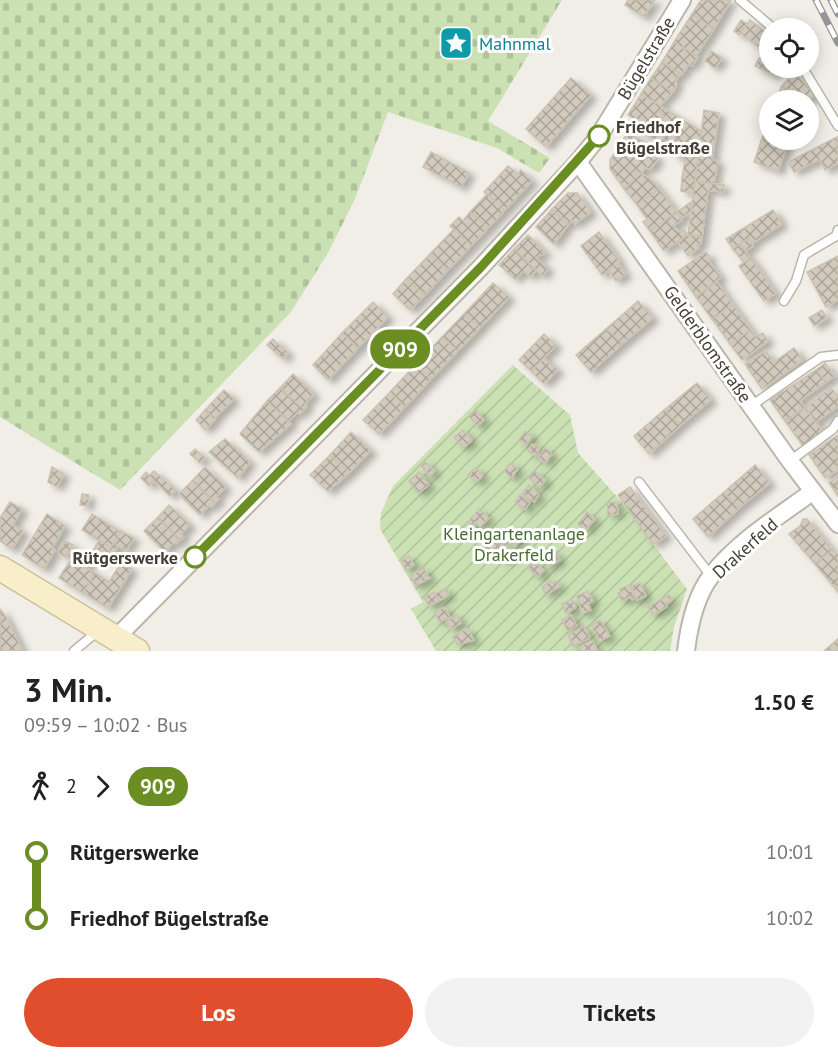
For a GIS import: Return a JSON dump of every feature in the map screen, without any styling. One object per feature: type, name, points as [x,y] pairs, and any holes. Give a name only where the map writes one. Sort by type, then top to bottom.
[{"type":"street","name":"Bügelstraße","points":[[108,633],[481,267],[578,162],[599,136],[682,0]]},
{"type":"street","name":"Gelderblomstraße","points":[[578,162],[812,492],[838,524]]},
{"type":"street","name":"Drakerfeld","points":[[686,651],[690,625],[711,576],[750,538],[812,492]]},
{"type":"street","points":[[0,568],[137,651]]},
{"type":"lane","points":[[740,0],[761,18]]},
{"type":"lane","points":[[809,78],[838,126]]},
{"type":"lane","points":[[784,301],[796,282],[804,255],[836,236],[838,230]]},
{"type":"lane","points":[[751,406],[821,357],[838,355]]},
{"type":"lane","points":[[790,461],[833,429],[838,421]]},
{"type":"lane","points":[[639,482],[711,576]]},
{"type":"lane","points":[[73,650],[108,633]]},
{"type":"green space","points":[[0,0],[562,0],[488,121],[550,158],[539,173],[497,148],[388,112],[355,199],[328,253],[291,312],[120,490],[0,417]]},
{"type":"green space","name":"Kleingartenanlage Drakerfeld","points":[[513,365],[570,415],[578,453],[619,499],[687,589],[674,627],[670,651],[436,651],[411,609],[423,602],[380,529],[381,513],[393,486]]},
{"type":"building","points":[[628,0],[655,0],[644,17],[625,5]]},
{"type":"building","points":[[701,0],[731,0],[714,29],[692,14]]},
{"type":"building","points":[[692,14],[714,29],[696,56],[674,42]]},
{"type":"building","points":[[741,20],[747,24],[739,35],[734,31]]},
{"type":"building","points":[[750,20],[759,27],[759,47],[740,33]]},
{"type":"building","points":[[674,42],[698,57],[692,66],[689,64],[682,75],[662,62]]},
{"type":"building","points":[[711,51],[722,58],[715,68],[705,61]]},
{"type":"building","points":[[662,62],[682,75],[680,74],[675,82],[677,84],[673,92],[651,78]]},
{"type":"building","points":[[571,78],[591,95],[546,147],[526,129]]},
{"type":"building","points":[[651,78],[673,92],[660,106],[641,94]]},
{"type":"building","points":[[788,78],[800,78],[811,90],[788,90],[781,87]]},
{"type":"building","points":[[641,94],[662,107],[659,112],[664,115],[661,120],[671,126],[660,143],[638,130],[642,124],[628,115]]},
{"type":"building","points":[[662,107],[701,131],[698,155],[660,143],[671,126],[661,120],[664,115],[659,112]]},
{"type":"building","points":[[704,110],[719,113],[712,160],[718,161],[714,183],[695,181]]},
{"type":"building","points":[[628,132],[653,148],[650,153],[658,159],[650,170],[646,167],[641,174],[638,172],[625,190],[610,169],[610,160]]},
{"type":"building","points":[[837,137],[838,163],[825,170],[820,159],[794,172],[788,162],[812,150],[819,150],[819,146]]},
{"type":"building","points":[[759,147],[759,150],[785,150],[778,171],[754,162]]},
{"type":"building","points":[[675,148],[698,155],[695,180],[682,178],[685,159],[673,155]]},
{"type":"building","points":[[431,152],[469,173],[461,187],[423,167]]},
{"type":"building","points":[[508,166],[518,174],[521,170],[532,181],[505,210],[484,192]]},
{"type":"building","points":[[638,172],[652,180],[659,189],[637,205],[625,190]]},
{"type":"building","points":[[682,178],[695,180],[693,194],[681,191]]},
{"type":"building","points":[[695,182],[724,185],[723,192],[708,190],[702,237],[688,235]]},
{"type":"building","points":[[659,189],[677,212],[650,231],[643,222],[647,219],[637,205]]},
{"type":"building","points":[[568,193],[577,193],[591,212],[575,224],[572,220],[568,225],[552,209]]},
{"type":"building","points":[[487,194],[505,210],[488,228],[470,212]]},
{"type":"building","points":[[691,202],[691,211],[681,218],[677,212]]},
{"type":"building","points":[[552,209],[568,225],[554,244],[536,227]]},
{"type":"building","points":[[773,210],[782,224],[751,244],[748,238],[733,249],[726,239]]},
{"type":"building","points":[[470,212],[488,228],[471,246],[450,226],[459,217],[463,221]]},
{"type":"building","points":[[677,212],[682,220],[673,226],[680,232],[684,230],[687,235],[664,251],[650,231]]},
{"type":"building","points":[[454,229],[471,246],[447,271],[430,254]]},
{"type":"building","points":[[599,232],[620,262],[602,275],[581,246]]},
{"type":"building","points":[[528,235],[546,253],[536,257],[548,269],[542,276],[514,249]]},
{"type":"building","points":[[688,235],[702,237],[701,243],[697,246],[699,248],[688,256],[678,242]]},
{"type":"building","points":[[748,238],[753,246],[745,251],[740,244]]},
{"type":"building","points":[[740,244],[750,258],[744,263],[733,249]]},
{"type":"building","points":[[514,249],[536,271],[530,277],[524,271],[515,279],[499,265]]},
{"type":"building","points":[[706,252],[711,258],[708,260],[721,277],[696,297],[678,271]]},
{"type":"building","points":[[430,254],[447,271],[424,296],[406,279]]},
{"type":"building","points":[[838,256],[838,300],[826,307],[807,272]]},
{"type":"building","points":[[751,258],[776,293],[764,301],[739,266]]},
{"type":"building","points":[[618,263],[626,274],[616,281],[608,270]]},
{"type":"building","points":[[406,279],[424,296],[410,310],[393,294]]},
{"type":"building","points":[[717,282],[733,305],[712,319],[696,297]]},
{"type":"building","points":[[493,283],[509,297],[480,328],[464,314]]},
{"type":"building","points":[[638,301],[653,318],[623,343],[606,329]]},
{"type":"building","points":[[373,302],[388,317],[358,348],[342,333]]},
{"type":"building","points":[[733,305],[751,330],[730,344],[712,319]]},
{"type":"building","points":[[822,310],[827,318],[814,326],[809,318]]},
{"type":"building","points":[[464,314],[480,328],[458,351],[442,337]]},
{"type":"building","points":[[606,329],[623,343],[591,372],[576,355]]},
{"type":"building","points":[[751,330],[756,337],[763,333],[768,341],[742,360],[730,344]]},
{"type":"building","points":[[342,333],[358,348],[328,380],[313,365]]},
{"type":"building","points":[[544,334],[556,345],[531,371],[519,360]]},
{"type":"building","points":[[442,337],[458,351],[431,379],[416,364]]},
{"type":"building","points":[[273,339],[288,353],[283,359],[267,345]]},
{"type":"building","points":[[794,348],[803,360],[762,389],[745,364],[766,351],[774,362]]},
{"type":"building","points":[[544,358],[558,370],[544,384],[531,371]]},
{"type":"building","points":[[825,363],[835,376],[826,382],[816,370]]},
{"type":"building","points":[[416,364],[431,379],[405,407],[390,392]]},
{"type":"building","points":[[816,370],[826,382],[800,401],[805,408],[785,421],[770,400]]},
{"type":"building","points":[[293,374],[314,394],[305,404],[307,406],[304,410],[280,388]]},
{"type":"building","points":[[697,383],[711,400],[681,425],[664,410]]},
{"type":"building","points":[[280,388],[304,410],[300,414],[298,412],[289,421],[267,401]]},
{"type":"building","points":[[831,388],[838,396],[838,406],[816,422],[805,408]]},
{"type":"building","points":[[224,390],[234,399],[214,419],[205,410]]},
{"type":"building","points":[[390,392],[405,407],[379,434],[363,420]]},
{"type":"building","points":[[267,401],[291,424],[259,452],[240,434]]},
{"type":"building","points":[[805,408],[821,429],[823,427],[825,430],[803,446],[785,421]]},
{"type":"building","points":[[205,410],[215,420],[205,430],[196,420]]},
{"type":"building","points":[[476,410],[484,420],[477,426],[469,416]]},
{"type":"building","points":[[664,410],[681,425],[649,454],[634,436]]},
{"type":"building","points":[[463,430],[472,441],[463,448],[454,437]]},
{"type":"building","points":[[525,431],[532,436],[526,445],[519,440]]},
{"type":"building","points":[[351,432],[371,451],[349,473],[330,455]]},
{"type":"building","points":[[838,435],[838,470],[825,478],[809,455]]},
{"type":"building","points":[[225,439],[250,462],[238,478],[209,452]]},
{"type":"building","points":[[532,444],[540,448],[536,456],[528,451]]},
{"type":"building","points":[[545,448],[552,454],[545,463],[538,458]]},
{"type":"building","points":[[195,449],[205,458],[200,463],[190,454]]},
{"type":"building","points":[[330,455],[349,473],[328,491],[310,475]]},
{"type":"building","points":[[425,462],[435,471],[430,476],[421,466]]},
{"type":"building","points":[[510,463],[518,469],[512,478],[504,471]]},
{"type":"building","points":[[755,465],[770,483],[740,507],[723,493]]},
{"type":"building","points":[[52,467],[64,474],[57,487],[48,482]]},
{"type":"building","points":[[205,467],[226,487],[216,497],[219,499],[215,503],[192,481]]},
{"type":"building","points":[[475,468],[483,476],[477,482],[468,475]]},
{"type":"building","points":[[154,471],[176,490],[170,496],[149,476]]},
{"type":"building","points":[[535,471],[546,480],[540,487],[529,478]]},
{"type":"building","points":[[146,472],[154,480],[149,486],[141,478]]},
{"type":"building","points":[[419,472],[429,485],[419,493],[409,481]]},
{"type":"building","points":[[838,476],[838,496],[829,483]]},
{"type":"building","points":[[192,481],[215,503],[212,507],[209,505],[200,515],[179,494]]},
{"type":"building","points":[[529,485],[539,495],[534,502],[522,494]]},
{"type":"building","points":[[630,487],[666,536],[653,545],[618,495]]},
{"type":"building","points":[[723,493],[740,507],[708,537],[693,519]]},
{"type":"building","points":[[82,494],[89,495],[88,506],[80,505]]},
{"type":"building","points":[[520,495],[530,503],[525,510],[515,502]]},
{"type":"building","points":[[10,502],[22,509],[13,525],[23,531],[12,549],[0,541],[0,518]]},
{"type":"building","points":[[617,502],[618,514],[608,515],[607,503]]},
{"type":"building","points":[[169,505],[190,525],[181,534],[184,537],[180,540],[157,518]]},
{"type":"building","points":[[479,509],[489,518],[480,527],[475,522],[472,526],[468,522]]},
{"type":"building","points":[[587,512],[595,519],[585,531],[578,524]]},
{"type":"building","points":[[47,514],[65,526],[52,548],[55,550],[44,569],[22,555]]},
{"type":"building","points":[[92,514],[121,532],[111,548],[82,530]]},
{"type":"building","points":[[157,518],[180,540],[176,544],[174,542],[165,552],[144,531]]},
{"type":"building","points":[[803,519],[807,519],[832,550],[815,564],[789,534],[800,526]]},
{"type":"building","points":[[512,528],[523,536],[515,546],[503,537]]},
{"type":"building","points":[[121,531],[134,538],[126,551],[114,543]]},
{"type":"building","points":[[490,537],[498,544],[500,542],[504,545],[490,555],[481,548]]},
{"type":"building","points":[[99,540],[111,548],[104,560],[92,552]]},
{"type":"building","points":[[65,541],[73,545],[65,557],[58,552]]},
{"type":"building","points":[[114,543],[118,546],[112,557],[107,554]]},
{"type":"building","points":[[508,547],[514,553],[504,561],[499,555]]},
{"type":"building","points":[[832,550],[838,554],[838,592],[815,564]]},
{"type":"building","points":[[554,551],[560,560],[548,567],[542,558]]},
{"type":"building","points":[[83,555],[91,560],[86,568],[95,573],[83,593],[59,578],[73,556],[80,560]]},
{"type":"building","points":[[409,556],[414,565],[406,570],[401,561]]},
{"type":"building","points":[[535,562],[544,570],[538,577],[528,568]]},
{"type":"building","points":[[121,563],[132,569],[108,608],[83,593],[95,573],[109,582]]},
{"type":"building","points":[[424,568],[427,575],[414,583],[410,576]]},
{"type":"building","points":[[427,575],[430,578],[416,586],[414,583]]},
{"type":"building","points":[[551,581],[553,583],[557,581],[560,586],[546,595],[542,587]]},
{"type":"building","points":[[640,583],[646,596],[637,600],[631,586]]},
{"type":"building","points":[[629,585],[635,598],[632,600],[630,597],[622,601],[618,593],[621,592],[620,589]]},
{"type":"building","points":[[446,588],[449,595],[439,601],[435,594]]},
{"type":"building","points":[[588,591],[593,601],[588,604],[591,610],[582,614],[577,596]]},
{"type":"building","points":[[434,592],[439,601],[429,606],[424,597]]},
{"type":"building","points":[[669,595],[672,600],[666,604],[667,607],[653,615],[648,607]]},
{"type":"building","points":[[572,599],[576,608],[566,613],[562,604]]},
{"type":"building","points":[[444,607],[450,617],[440,622],[434,613]]},
{"type":"building","points":[[0,609],[6,617],[23,651],[0,651]]},
{"type":"building","points":[[457,615],[461,623],[451,629],[446,621]]},
{"type":"building","points":[[571,615],[577,626],[568,631],[562,620]]},
{"type":"building","points":[[600,620],[610,636],[600,641],[591,625]]},
{"type":"building","points":[[584,626],[590,638],[573,646],[568,635]]},
{"type":"building","points":[[467,628],[474,640],[458,645],[453,637]]},
{"type":"building","points":[[838,639],[838,651],[824,651]]},
{"type":"building","points":[[592,640],[598,651],[581,651],[579,647]]},
{"type":"railway","points":[[816,0],[838,43]]},
{"type":"railway","points":[[831,0],[838,14]]},
{"type":"bus line","name":"909","points":[[195,557],[481,267],[599,136]]},
{"type":"place","name":"Mahnmal","points":[[456,43]]},
{"type":"place","name":"Friedhof Bügelstraße","points":[[599,136]]},
{"type":"place","name":"Rütgerswerke","points":[[195,557]]}]
